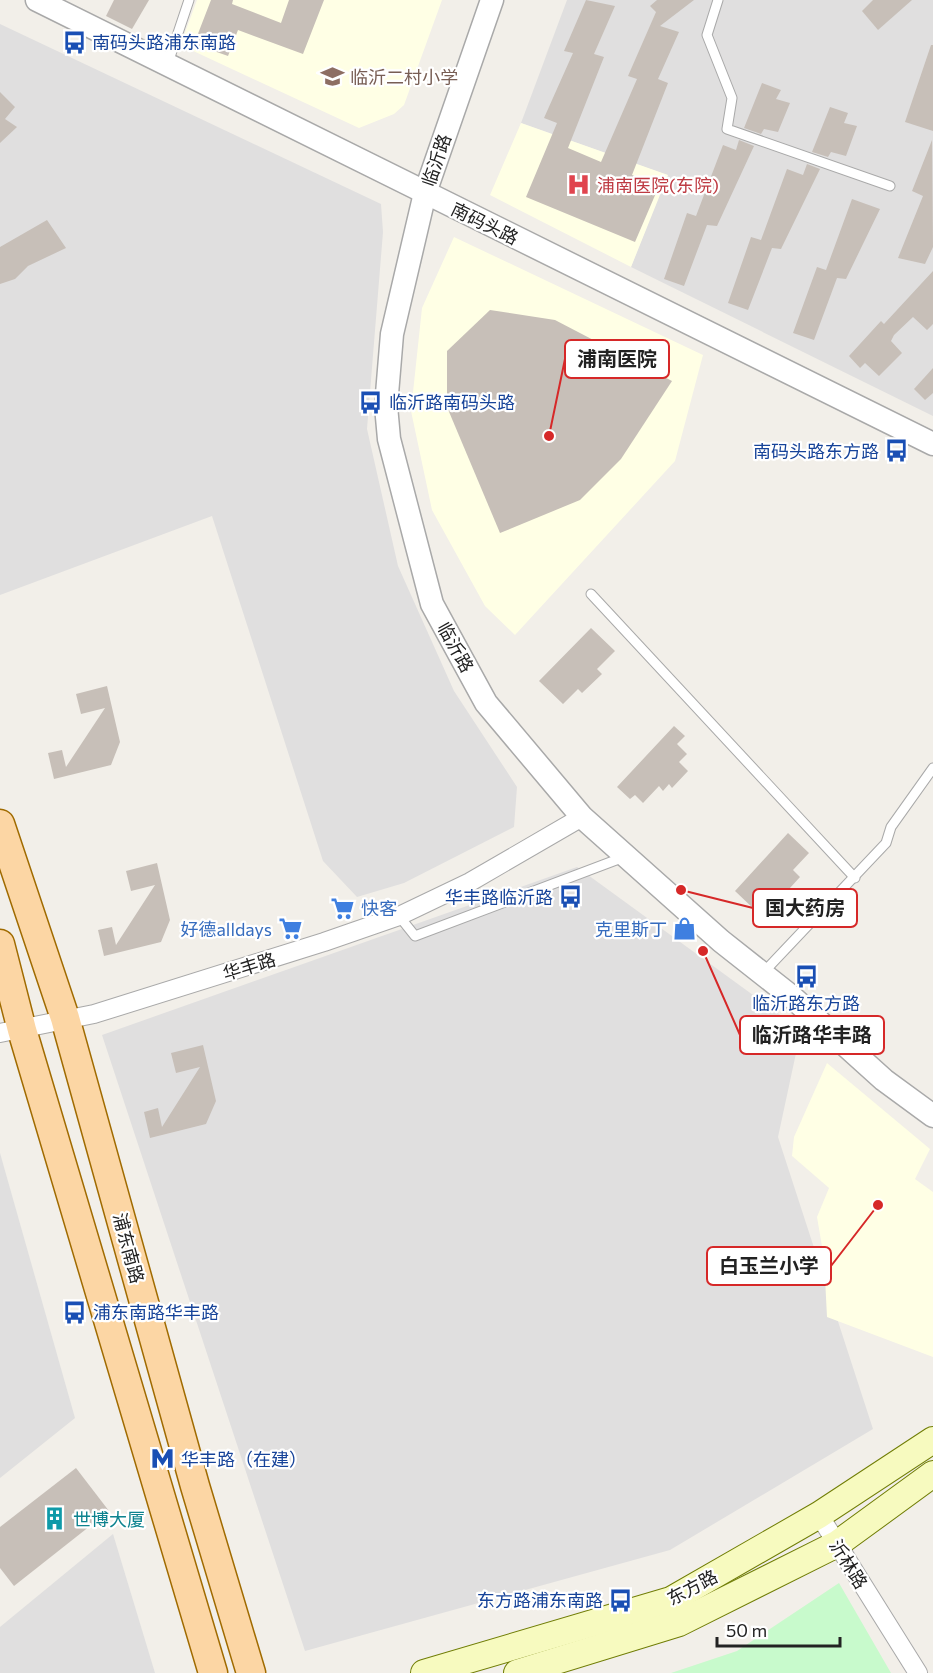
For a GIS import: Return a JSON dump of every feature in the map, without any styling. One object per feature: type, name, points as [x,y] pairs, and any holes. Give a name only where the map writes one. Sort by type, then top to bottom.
[{"type":"main road","name":"浦东南路","points":[[0,824],[65,1018],[198,1497],[251,1673]]},
{"type":"main road","points":[[0,944],[11,1032],[213,1673]]},
{"type":"main road","name":"东方路","points":[[424,1673],[671,1600],[819,1515],[933,1440]]},
{"type":"main road","name":"东方路","points":[[517,1673],[679,1623],[837,1544],[933,1474]]},
{"type":"street","name":"南码头路","points":[[37,0],[933,444]]},
{"type":"street","name":"临沂路","points":[[492,0],[425,193],[392,334],[386,406],[389,440],[432,604],[486,703],[582,817],[721,941],[792,997],[884,1080],[933,1116]]},
{"type":"street","name":"华丰路","points":[[11,1032],[65,1018],[94,1014],[399,916],[470,882],[582,817]]},
{"type":"street","name":"沂林路","points":[[819,1515],[918,1673]]},
{"type":"lane","points":[[167,64],[189,0]]},
{"type":"lane","points":[[718,0],[707,35],[732,98],[727,129],[890,186]]},
{"type":"lane","points":[[591,594],[855,878]]},
{"type":"lane","points":[[762,974],[886,843],[891,827],[933,768]]},
{"type":"lane","points":[[399,916],[415,936],[627,856]]},
{"type":"shaded area","name":"临沂二村小学","points":[[197,0],[442,0],[404,105],[394,114],[359,128],[189,49],[183,38]]},
{"type":"shaded area","points":[[567,0],[933,0],[933,416],[631,267],[667,175],[521,123]]},
{"type":"shaded area","points":[[0,24],[381,204],[383,232],[367,429],[398,566],[454,691],[517,787],[514,827],[404,883],[357,897],[323,861],[212,516],[0,595]]},
{"type":"shaded area","name":"浦南医院(东院)","points":[[521,123],[668,175],[631,267],[490,195]]},
{"type":"shaded area","points":[[454,237],[703,355],[675,461],[515,635],[485,606],[432,510],[411,411],[422,308]]},
{"type":"shaded area","points":[[577,867],[801,1030],[778,1137],[873,1429],[670,1550],[305,1651],[102,1035]]},
{"type":"shaded area","points":[[827,1063],[930,1149],[915,1179],[933,1192],[933,1357],[827,1317],[824,1258],[817,1217],[829,1188],[792,1156],[794,1137]]},
{"type":"shaded area","points":[[0,1153],[75,1418],[0,1478]]},
{"type":"shaded area","points":[[113,1534],[155,1673],[0,1673],[0,1627]]},
{"type":"green space","points":[[839,1583],[891,1673],[671,1673],[737,1651]]},
{"type":"building","points":[[114,0],[149,0],[132,29],[106,16]]},
{"type":"building","points":[[211,0],[233,0],[232,4],[281,23],[289,0],[324,0],[303,54],[238,30],[228,56],[194,44]]},
{"type":"building","points":[[586,0],[615,6],[594,54],[604,57],[568,148],[601,162],[637,79],[628,76],[656,12],[650,6],[657,0],[694,0],[660,26],[679,32],[658,79],[668,83],[632,175],[659,186],[635,242],[526,197],[557,123],[544,118],[573,53],[564,51]]},
{"type":"building","points":[[873,0],[912,0],[878,30],[862,11]]},
{"type":"building","points":[[931,45],[933,45],[933,131],[905,122]]},
{"type":"building","points":[[762,83],[781,90],[776,99],[790,103],[778,132],[764,129],[761,134],[744,128]]},
{"type":"building","points":[[0,92],[15,107],[5,119],[17,127],[0,143]]},
{"type":"building","points":[[830,107],[848,113],[844,123],[857,126],[846,156],[831,152],[828,157],[812,152]]},
{"type":"building","points":[[739,140],[754,146],[717,226],[707,225],[684,286],[664,279],[687,213],[696,216],[723,145],[736,150]]},
{"type":"building","points":[[932,140],[933,247],[925,264],[898,258],[923,196],[912,191]]},
{"type":"building","points":[[807,164],[820,169],[781,249],[772,248],[748,310],[728,303],[751,237],[761,240],[787,169],[803,175]]},
{"type":"building","points":[[852,199],[880,209],[846,279],[837,278],[814,340],[793,333],[817,267],[826,270]]},
{"type":"building","points":[[47,220],[66,248],[28,266],[15,279],[0,284],[0,247]]},
{"type":"building","points":[[933,271],[933,324],[927,330],[913,317],[894,335],[891,341],[902,353],[879,376],[865,363],[860,368],[849,356],[881,321],[884,324]]},
{"type":"building","points":[[490,310],[555,320],[672,381],[621,459],[580,500],[500,533],[447,407],[447,351]]},
{"type":"building","points":[[933,368],[933,393],[925,400],[914,389]]},
{"type":"building","points":[[591,628],[615,651],[597,669],[602,674],[582,693],[578,689],[563,704],[539,681]]},
{"type":"building","points":[[107,686],[120,742],[111,765],[54,779],[48,753],[62,750],[66,767],[105,708],[81,714],[76,694]]},
{"type":"building","points":[[674,726],[685,736],[677,744],[687,754],[679,762],[688,771],[672,788],[669,784],[663,791],[659,786],[643,803],[635,795],[630,799],[617,787]]},
{"type":"building","points":[[788,833],[809,853],[793,870],[800,877],[779,900],[771,893],[755,910],[735,891]]},
{"type":"building","points":[[157,863],[170,920],[161,942],[104,956],[98,930],[112,927],[116,945],[155,885],[131,891],[126,871]]},
{"type":"building","points":[[203,1045],[216,1101],[206,1124],[150,1138],[144,1112],[158,1108],[162,1127],[200,1067],[176,1073],[171,1053]]},
{"type":"building","name":"世博大厦","points":[[76,1468],[109,1511],[14,1586],[0,1568],[0,1527]]},
{"type":"place","name":"南码头路浦东南路","points":[[74,42]]},
{"type":"place","name":"临沂二村小学","points":[[332,77]]},
{"type":"place","name":"浦南医院(东院)","points":[[579,185]]},
{"type":"place","name":"临沂路南码头路","points":[[371,402]]},
{"type":"place","name":"浦南医院","points":[[549,436]]},
{"type":"place","name":"南码头路东方路","points":[[897,451]]},
{"type":"place","name":"国大药房","points":[[681,890]]},
{"type":"place","name":"华丰路临沂路","points":[[571,897]]},
{"type":"place","name":"快客","points":[[343,908]]},
{"type":"place","name":"好德alldays","points":[[290,929]]},
{"type":"place","name":"克里斯丁","points":[[685,929]]},
{"type":"place","name":"临沂路华丰路","points":[[703,951]]},
{"type":"place","name":"临沂路东方路","points":[[806,977]]},
{"type":"place","name":"白玉兰小学","points":[[878,1205]]},
{"type":"place","name":"浦东南路华丰路","points":[[75,1312]]},
{"type":"place","name":"华丰路（在建）","points":[[163,1459]]},
{"type":"place","name":"世博大厦","points":[[55,1519]]},
{"type":"place","name":"东方路浦东南路","points":[[621,1600]]}]
